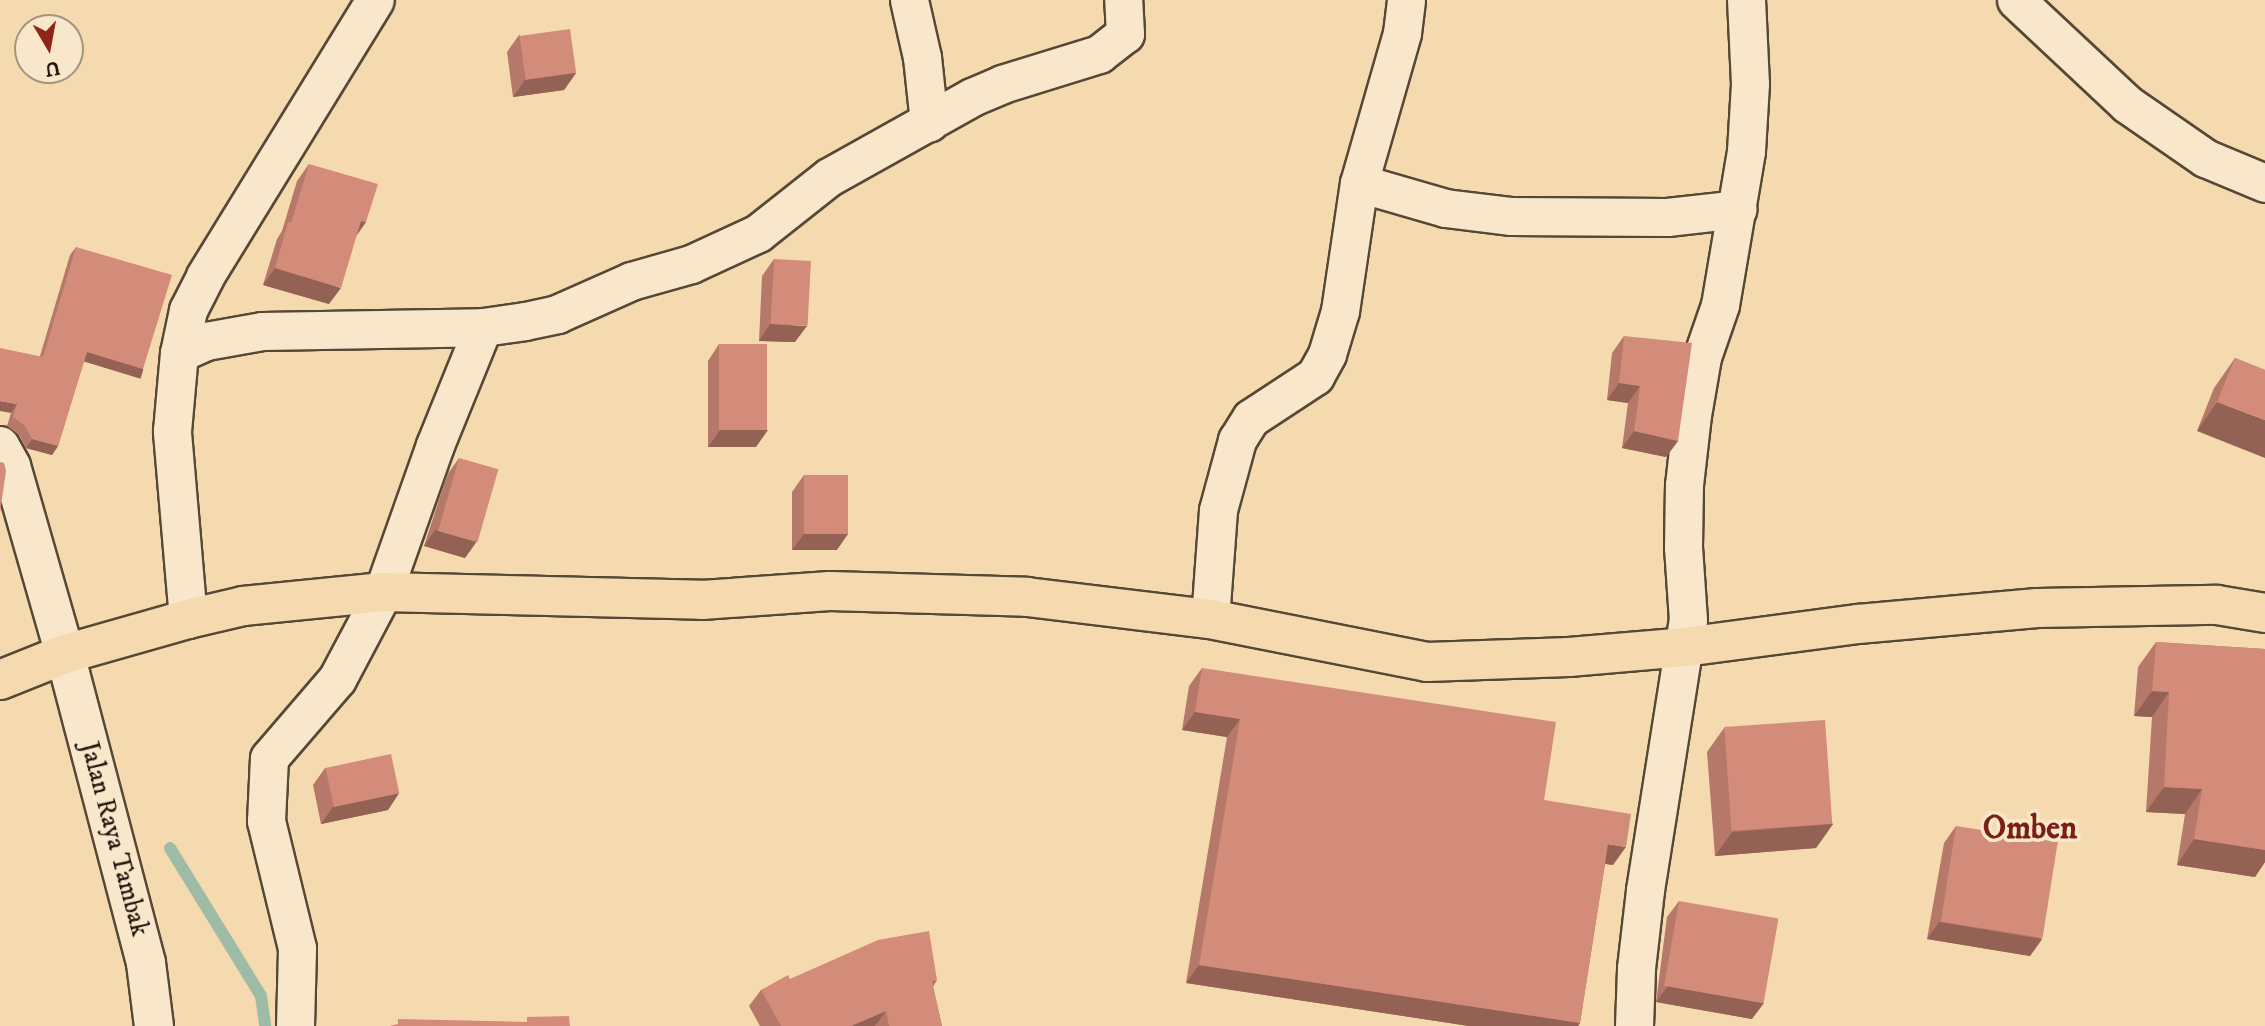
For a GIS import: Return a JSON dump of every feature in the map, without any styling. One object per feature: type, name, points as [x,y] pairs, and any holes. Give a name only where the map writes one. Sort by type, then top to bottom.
[{"type":"main road","points":[[0,680],[65,654],[188,618],[243,606],[383,592],[702,600],[830,591],[1027,597],[1210,619],[1427,662],[1569,657],[1685,647],[1858,624],[2037,608],[2217,605],[2265,613]]},
{"type":"street","points":[[188,618],[172,431],[178,353],[188,310],[205,276],[376,0]]},
{"type":"street","points":[[909,0],[922,57],[929,123]]},
{"type":"street","points":[[178,353],[206,341],[262,331],[483,327],[557,314],[631,281],[691,264],[758,233],[841,170],[1002,85],[1099,54],[1125,34],[1123,0]]},
{"type":"street","points":[[1210,619],[1218,510],[1237,440],[1251,418],[1315,376],[1326,354],[1340,311],[1359,183],[1402,33],[1406,0]]},
{"type":"street","points":[[1634,1026],[1636,968],[1645,890],[1685,647],[1688,591],[1683,547],[1684,485],[1692,415],[1702,357],[1720,306],[1738,209],[1750,84],[1746,0]]},
{"type":"street","points":[[2016,0],[2127,104],[2205,158],[2265,183]]},
{"type":"street","points":[[1359,183],[1445,208],[1510,216],[1667,217],[1738,209]]},
{"type":"street","points":[[295,1026],[296,948],[266,821],[269,758],[337,679],[383,592],[435,445],[483,327]]},
{"type":"street","name":"Jalan Raya Tambak","points":[[0,446],[11,466],[65,654],[146,963],[154,1026]]},
{"type":"building","points":[[570,29],[576,73],[526,80],[519,36]]},
{"type":"building","points":[[309,164],[378,184],[366,222],[361,221],[341,288],[275,268]]},
{"type":"building","points":[[76,247],[172,275],[143,369],[87,352],[58,446],[32,439],[25,426],[13,417],[17,404],[0,401],[0,348],[43,357]]},
{"type":"building","points":[[774,259],[811,261],[808,326],[771,324]]},
{"type":"building","points":[[1624,336],[1692,343],[1678,441],[1634,431],[1640,386],[1619,383]]},
{"type":"building","points":[[719,344],[767,344],[767,430],[719,430]]},
{"type":"building","points":[[2235,358],[2265,370],[2265,420],[2217,402]]},
{"type":"building","points":[[459,458],[498,469],[477,542],[438,531]]},
{"type":"building","points":[[0,462],[4,463],[6,471],[0,512]]},
{"type":"building","points":[[804,475],[848,475],[848,534],[804,534]]},
{"type":"building","points":[[2156,642],[2265,649],[2265,850],[2194,839],[2202,789],[2164,787],[2169,692],[2152,691]]},
{"type":"building","points":[[1202,668],[1556,722],[1544,800],[1631,814],[1626,847],[1608,844],[1580,1023],[1199,965],[1240,719],[1195,712]]},
{"type":"building","points":[[1825,720],[1832,824],[1732,831],[1724,727]]},
{"type":"building","points":[[391,754],[399,793],[334,807],[325,768]]},
{"type":"building","points":[[1956,826],[2058,842],[2043,938],[1941,922]]},
{"type":"building","points":[[1679,901],[1778,919],[1764,1003],[1664,986]]},
{"type":"building","points":[[929,931],[937,980],[932,981],[942,1026],[889,1026],[886,1011],[851,1026],[781,1026],[761,990],[788,975],[790,979],[878,940]]},
{"type":"building","points":[[569,1016],[570,1026],[389,1026],[398,1024],[398,1019],[527,1022],[527,1017]]},
{"type":"waterway","points":[[170,848],[261,996],[265,1026]]},
{"type":"district","name":"Omben","points":[[2030,829]]}]
